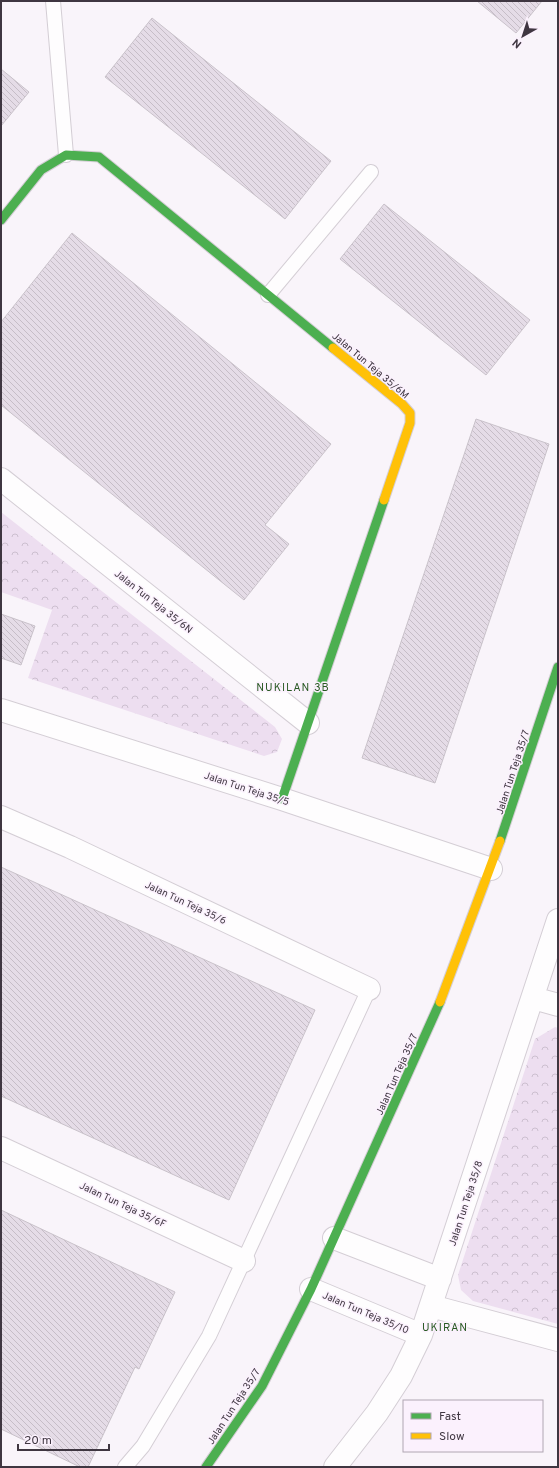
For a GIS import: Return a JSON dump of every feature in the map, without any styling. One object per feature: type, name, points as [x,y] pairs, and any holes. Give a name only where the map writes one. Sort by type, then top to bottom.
[{"type":"street","points":[[1,220],[41,170],[66,155]]},
{"type":"street","name":"Jalan Tun Teja 35/6M","points":[[66,155],[99,157],[402,404],[410,413],[410,423],[282,799]]},
{"type":"street","name":"Jalan Tun Teja 35/6N","points":[[1,479],[308,723]]},
{"type":"street","name":"Jalan Tun Teja 35/7","points":[[206,1467],[262,1386],[311,1289],[438,1008],[491,869],[558,667]]},
{"type":"street","name":"Jalan Tun Teja 35/5","points":[[1,710],[282,799],[491,869]]},
{"type":"street","name":"Jalan Tun Teja 35/6","points":[[1,817],[70,847],[369,989]]},
{"type":"street","name":"Jalan Tun Teja 35/8","points":[[335,1467],[351,1448],[393,1388],[421,1335],[558,920]]},
{"type":"street","points":[[533,998],[558,1005]]},
{"type":"street","name":"Jalan Tun Teja 35/6F","points":[[1,1148],[244,1261]]},
{"type":"street","points":[[334,1238],[440,1280]]},
{"type":"street","name":"Jalan Tun Teja 35/10","points":[[311,1289],[421,1335]]},
{"type":"street","points":[[431,1306],[558,1340]]},
{"type":"lane","points":[[52,1],[66,155]]},
{"type":"lane","points":[[268,295],[371,172]]},
{"type":"lane","points":[[125,1467],[143,1446],[209,1336],[369,989]]},
{"type":"green space","points":[[1,512],[275,727],[282,739],[277,752],[264,756],[28,678],[52,610],[1,592]]},
{"type":"green space","points":[[555,1027],[558,1028],[558,1324],[473,1301],[461,1290],[458,1275],[535,1039]]},
{"type":"building","points":[[477,1],[542,1],[516,33]]},
{"type":"building","points":[[152,18],[331,161],[285,219],[105,77]]},
{"type":"building","points":[[1,69],[29,92],[1,126]]},
{"type":"building","points":[[384,204],[530,320],[486,375],[340,259]]},
{"type":"building","points":[[72,233],[331,444],[265,525],[289,544],[244,600],[1,405],[1,322]]},
{"type":"building","points":[[476,419],[549,444],[435,783],[362,758]]},
{"type":"building","points":[[1,614],[35,626],[21,665],[1,658]]},
{"type":"building","points":[[1,867],[315,1010],[229,1200],[1,1096]]},
{"type":"building","points":[[1,1210],[175,1292],[139,1369],[135,1367],[88,1467],[80,1467],[1,1429]]},
{"type":"traffic: fast","points":[[1,220],[41,170],[66,155],[99,157],[333,348]]},
{"type":"traffic: fast","points":[[282,799],[384,500]]},
{"type":"traffic: fast","points":[[500,841],[558,667]]},
{"type":"traffic: fast","points":[[206,1467],[262,1386],[311,1289],[440,1002]]},
{"type":"traffic: slow","points":[[333,348],[402,404],[410,413],[410,423],[384,500]]},
{"type":"traffic: slow","points":[[440,1002],[500,841]]},
{"type":"district","name":"NUKILAN 3B","points":[[293,687]]},
{"type":"district","name":"UKIRAN","points":[[445,1327]]}]
